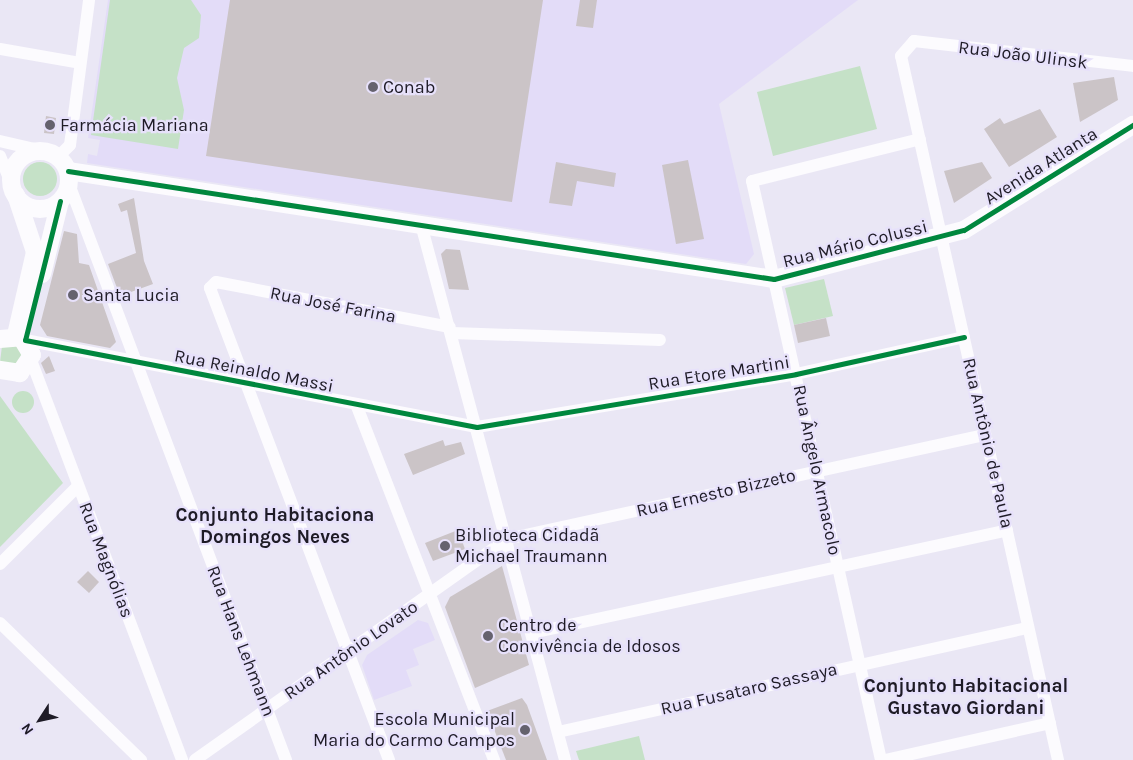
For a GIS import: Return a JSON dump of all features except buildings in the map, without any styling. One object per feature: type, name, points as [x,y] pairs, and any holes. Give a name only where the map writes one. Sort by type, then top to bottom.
[{"type":"street","points":[[9,337],[60,201],[60,166],[70,145],[89,0]]},
{"type":"street","name":"Rua João Ulinsk","points":[[914,41],[1133,66]]},
{"type":"street","name":"Rua Antônio de Paula","points":[[914,41],[901,56],[1058,760]]},
{"type":"street","points":[[0,49],[80,63]]},
{"type":"street","name":"Avenida Atlanta","points":[[961,225],[1133,114]]},
{"type":"street","name":"Avenida Atlanta","points":[[961,225],[1133,125]]},
{"type":"street","name":"Rua Ângelo Armacolo","points":[[880,760],[818,470],[752,181],[920,139]]},
{"type":"street","points":[[0,141],[60,166],[422,228],[774,279]]},
{"type":"street","points":[[14,192],[13,171],[19,160],[29,153],[60,166]]},
{"type":"street","points":[[0,156],[35,252],[9,337]]},
{"type":"street","name":"Rua Hans Lehmann","points":[[60,166],[286,760]]},
{"type":"street","points":[[14,192],[36,208],[60,201]]},
{"type":"street","name":"Rua Mário Colussi","points":[[774,279],[942,236],[961,225]]},
{"type":"street","points":[[422,228],[477,426],[565,760]]},
{"type":"street","name":"Rua José Farina","points":[[247,384],[210,288],[216,282],[451,330],[660,340]]},
{"type":"street","points":[[0,370],[20,373],[31,360],[9,337]]},
{"type":"street","name":"Rua Reinaldo Massi","points":[[9,337],[247,384],[477,426]]},
{"type":"street","name":"Rua Etore Martini","points":[[477,426],[796,374],[964,337]]},
{"type":"street","name":"Rua Magnólias","points":[[31,360],[182,760]]},
{"type":"street","points":[[247,384],[389,760]]},
{"type":"street","points":[[356,404],[494,760]]},
{"type":"street","name":"Rua Ernesto Bizzeto","points":[[506,539],[986,435]]},
{"type":"street","points":[[0,564],[78,486]]},
{"type":"street","points":[[532,633],[1007,530]]},
{"type":"street","name":"Rua Antônio Lovato","points":[[195,760],[506,539]]},
{"type":"street","points":[[0,623],[142,760]]},
{"type":"street","name":"Rua Fusataro Sassaya","points":[[558,732],[1028,628]]},
{"type":"street","points":[[885,760],[1050,723]]},
{"type":"shaded area","points":[[108,0],[858,0],[719,104],[754,254],[746,264],[87,163],[88,154],[97,156],[100,140],[88,138]]},
{"type":"shaded area","points":[[418,620],[428,623],[435,640],[413,649],[419,665],[406,670],[412,686],[374,700],[362,665],[367,655]]},
{"type":"green space","points":[[110,0],[191,0],[201,15],[199,38],[184,48],[177,78],[184,110],[178,149],[91,135]]},
{"type":"green space","points":[[860,66],[877,129],[773,156],[757,92]]},
{"type":"green space","points":[[40,162],[52,167],[57,179],[52,191],[40,196],[28,191],[23,179],[28,167]]},
{"type":"green space","points":[[824,279],[833,316],[794,325],[785,288]]},
{"type":"green space","points":[[2,346],[22,346],[21,365],[0,362]]},
{"type":"green space","points":[[23,391],[31,394],[34,402],[31,410],[23,413],[15,410],[12,402],[15,394]]},
{"type":"green space","points":[[0,396],[63,483],[0,547]]},
{"type":"green space","points":[[639,736],[645,760],[579,760],[576,751]]},
{"type":"cycle path","points":[[68,171],[774,279],[964,230],[1133,125]]},
{"type":"cycle path","points":[[60,201],[25,340],[477,427],[796,374],[964,337]]},
{"type":"place","name":"Conab","points":[[373,87]]},
{"type":"place","name":"Farmácia Mariana","points":[[50,125]]},
{"type":"place","name":"Santa Lucia","points":[[73,295]]},
{"type":"place","name":"Biblioteca Cidadã Michael Traumann","points":[[445,546]]},
{"type":"place","name":"Centro de Convivência de Idosos","points":[[488,636]]},
{"type":"place","name":"Escola Municipal Maria do Carmo Campos","points":[[525,730]]},
{"type":"district","name":"Conjunto Habitaciona Domingos Neves","points":[[275,527]]},
{"type":"district","name":"Conjunto Habitacional Gustavo Giordani","points":[[966,698]]}]
